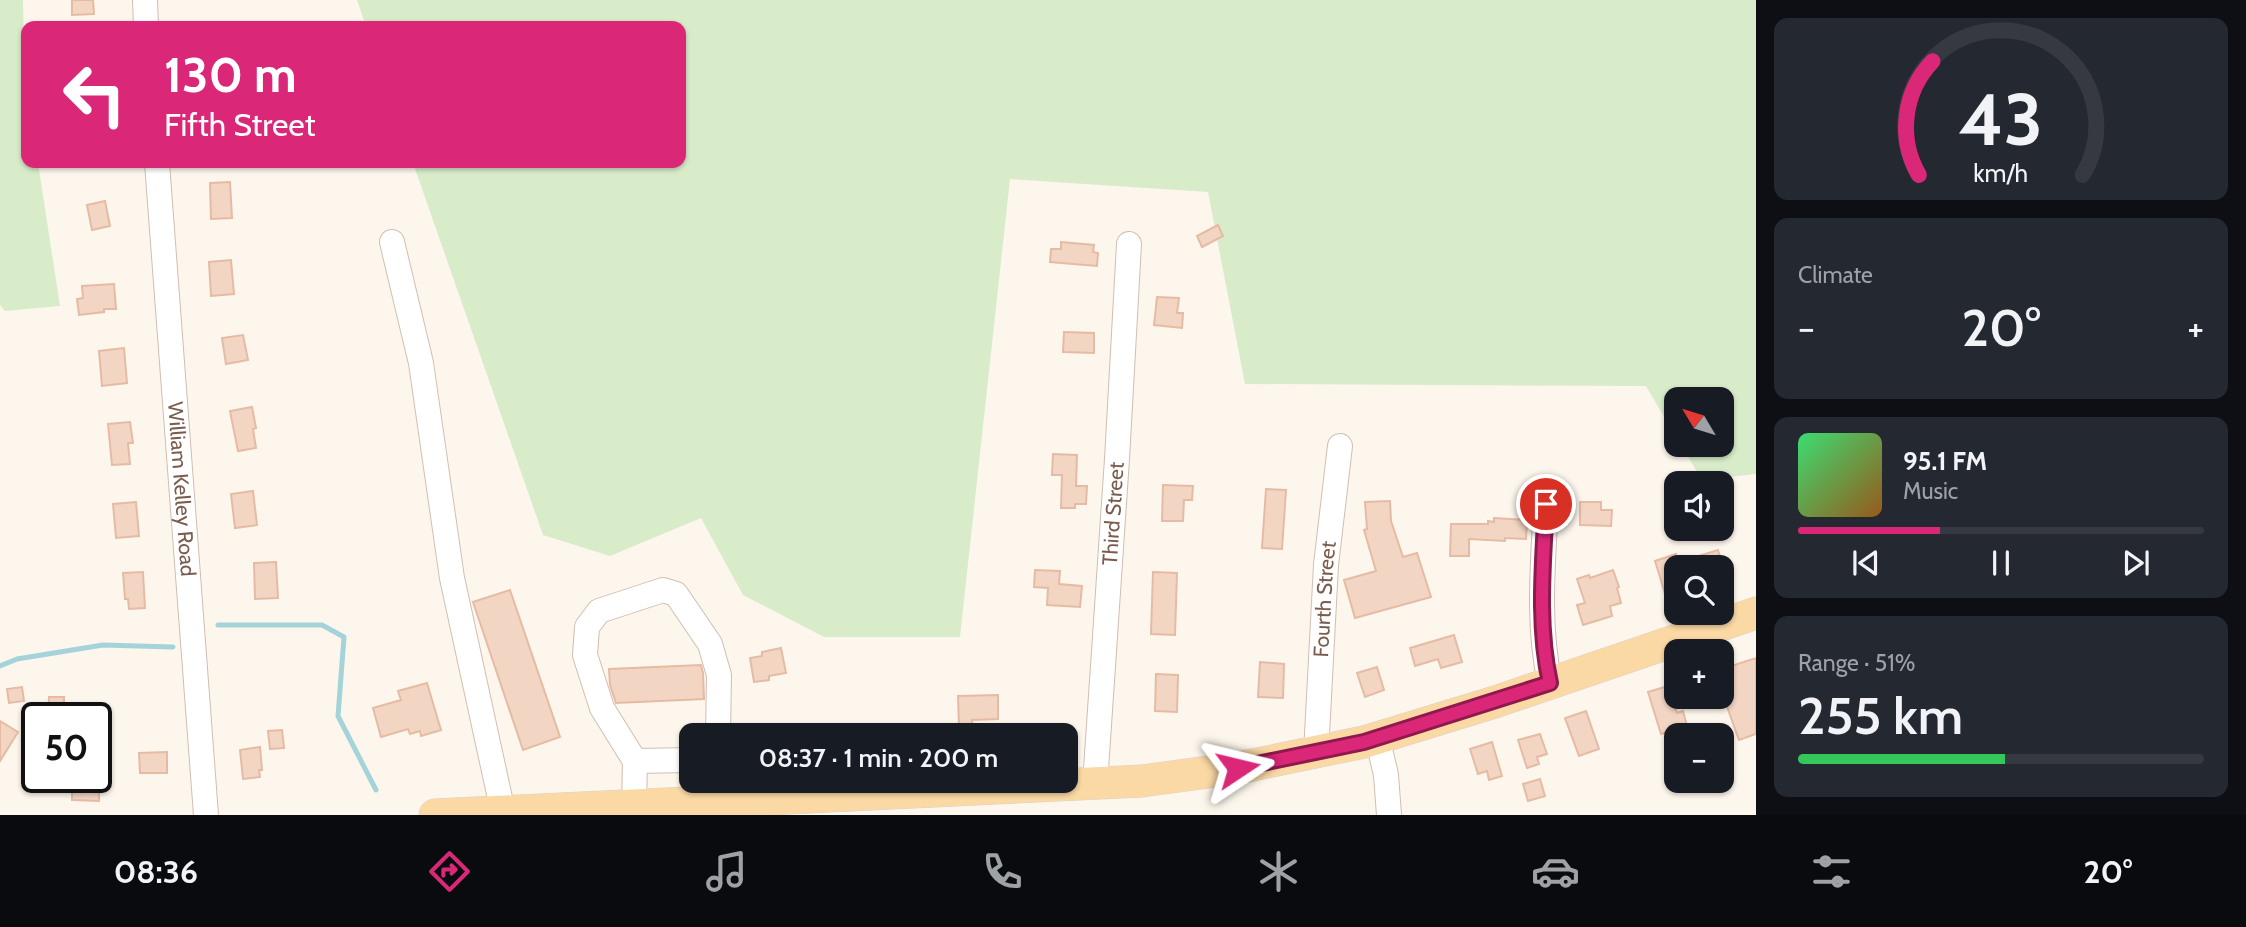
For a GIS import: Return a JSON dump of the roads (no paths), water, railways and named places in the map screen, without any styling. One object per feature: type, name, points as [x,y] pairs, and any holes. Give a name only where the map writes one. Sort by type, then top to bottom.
[{"type":"main road","points":[[1078,784],[1142,781],[1238,768],[1354,744],[1550,683],[1756,613]]},
{"type":"main road","points":[[435,815],[634,806],[708,793]]},
{"type":"street","points":[[145,0],[146,21]]},
{"type":"street","name":"William Kelley Road","points":[[157,168],[206,815]]},
{"type":"street","points":[[392,242],[421,363],[452,578],[503,812]]},
{"type":"street","name":"Third Street","points":[[1095,784],[1129,244]]},
{"type":"street","name":"Fourth Street","points":[[1316,752],[1326,565],[1340,446]]},
{"type":"street","points":[[1546,504],[1541,594],[1544,656],[1550,683]]},
{"type":"street","points":[[634,806],[635,761],[601,708],[584,655],[587,627],[599,611],[663,590],[677,594],[710,645],[719,675],[718,723]]},
{"type":"street","points":[[1377,736],[1386,775],[1389,815]]},
{"type":"street","points":[[635,761],[679,760]]},
{"type":"waterway","points":[[218,625],[322,625],[344,637],[338,716],[376,790]]},
{"type":"waterway","points":[[0,666],[17,659],[103,645],[173,647]]}]
